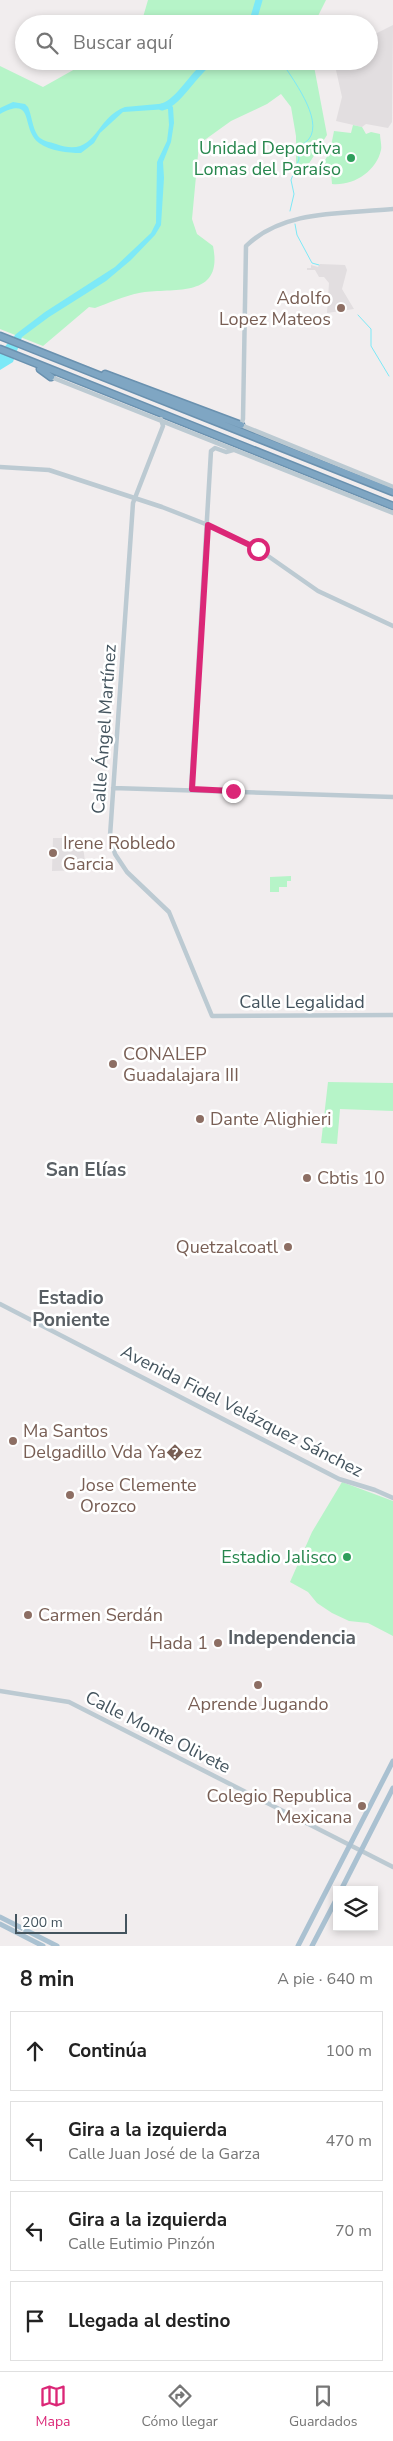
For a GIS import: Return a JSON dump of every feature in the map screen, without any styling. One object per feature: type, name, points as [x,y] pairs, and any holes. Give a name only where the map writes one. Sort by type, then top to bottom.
[{"type":"highway","points":[[0,336],[393,492]]},
{"type":"highway","points":[[0,349],[96,389],[393,506]]},
{"type":"highway","points":[[30,362],[51,377]]},
{"type":"highway","points":[[73,365],[113,376],[242,422]]},
{"type":"highway","points":[[83,388],[96,389],[105,397]]},
{"type":"main road","points":[[298,1946],[393,1761]]},
{"type":"main road","points":[[343,1886],[393,1788]]},
{"type":"main road","points":[[312,1946],[333,1906]]},
{"type":"main road","points":[[0,1917],[57,1946]]},
{"type":"main road","points":[[0,1924],[43,1946]]},
{"type":"street","points":[[393,208],[305,217],[287,221],[265,232],[246,246],[242,422],[269,437],[393,487]]},
{"type":"street","points":[[51,377],[161,419],[233,450],[393,513]]},
{"type":"street","name":"Calle Ángel Martínez","points":[[161,419],[163,426],[135,497],[110,836],[115,854],[127,872],[169,912],[212,1016]]},
{"type":"street","points":[[269,437],[271,430]]},
{"type":"street","points":[[192,789],[211,449],[215,448],[226,452],[233,450]]},
{"type":"street","points":[[0,467],[50,470],[135,497],[208,525],[258,549],[318,591],[393,626]]},
{"type":"street","points":[[349,469],[361,480]]},
{"type":"street","points":[[113,788],[192,789],[393,797]]},
{"type":"street","name":"Calle Legalidad","points":[[212,1016],[393,1015]]},
{"type":"street","name":"Avenida Fidel Velázquez Sánchez","points":[[0,1304],[339,1479],[393,1498]]},
{"type":"street","name":"Calle Monte Olivete","points":[[0,1691],[69,1702],[393,1867]]},
{"type":"shaded area","points":[[393,25],[392,122],[388,128],[366,124],[362,127],[336,121],[342,97],[336,70],[378,70],[378,32]]},
{"type":"shaded area","points":[[320,264],[345,265],[347,270],[342,289],[354,309],[327,313],[329,283],[324,277],[319,277],[315,270],[307,270],[307,268],[311,268],[311,265],[318,267]]},
{"type":"shaded area","points":[[53,838],[82,838],[86,870],[52,871]]},
{"type":"green space","points":[[148,0],[326,0],[318,15],[144,15]]},
{"type":"green space","points":[[0,66],[43,87],[73,70],[315,70],[327,135],[303,173],[301,167],[296,172],[296,136],[291,107],[281,94],[267,104],[231,121],[199,144],[192,219],[197,234],[213,246],[214,263],[211,275],[203,283],[193,288],[139,293],[95,308],[89,307],[43,346],[0,329]]},
{"type":"green space","name":"Unidad Deportiva Lomas del Paraíso","points":[[353,125],[362,127],[366,134],[371,132],[380,134],[381,148],[378,158],[369,171],[355,180],[348,183],[332,184],[331,173],[323,164],[330,151],[334,131],[351,133]]},
{"type":"green space","points":[[291,876],[291,881],[287,881],[287,887],[279,887],[279,892],[270,892],[270,877]]},
{"type":"green space","points":[[328,1082],[393,1083],[393,1111],[340,1109],[337,1144],[321,1143]]},
{"type":"green space","name":"Estadio Jalisco","points":[[342,1482],[393,1501],[393,1636],[368,1623],[349,1621],[332,1613],[317,1603],[308,1592],[290,1582],[312,1532]]},
{"type":"water","points":[[13,102],[25,104],[28,107],[34,129],[40,138],[69,147],[80,146],[88,142],[115,112],[125,107],[169,103],[173,107],[174,123],[171,142],[163,162],[164,178],[161,225],[155,235],[131,260],[106,281],[49,317],[22,337],[13,362],[0,370],[0,352],[16,334],[45,312],[115,267],[151,233],[156,223],[157,162],[167,141],[169,125],[168,109],[123,112],[100,133],[94,143],[81,153],[65,152],[48,148],[39,143],[33,137],[23,111],[11,109],[0,114],[0,108]]},
{"type":"waterway","points":[[255,15],[259,0]]},
{"type":"waterway","points":[[162,107],[174,100],[201,70]]},
{"type":"waterway","points":[[287,70],[298,87],[309,110],[313,131],[309,139],[298,148],[299,159],[291,180],[294,194],[290,211]]},
{"type":"waterway","points":[[295,224],[297,235],[312,263],[319,265]]},
{"type":"waterway","points":[[358,315],[371,329],[371,346],[389,376]]},
{"type":"place","name":"Unidad Deportiva Lomas del Paraíso","points":[[351,158]]},
{"type":"place","name":"Adolfo Lopez Mateos","points":[[341,308]]},
{"type":"place","name":"Irene Robledo Garcia","points":[[53,853]]},
{"type":"place","name":"CONALEP Guadalajara III","points":[[113,1064]]},
{"type":"place","name":"Dante Alighieri","points":[[200,1119]]},
{"type":"place","name":"Cbtis 10","points":[[307,1178]]},
{"type":"place","name":"Quetzalcoatl","points":[[288,1247]]},
{"type":"place","name":"Ma Santos Delgadillo Vda Ya�ez","points":[[13,1441]]},
{"type":"place","name":"Jose Clemente Orozco","points":[[70,1495]]},
{"type":"place","name":"Estadio Jalisco","points":[[347,1557]]},
{"type":"place","name":"Carmen Serdán","points":[[28,1615]]},
{"type":"place","name":"Hada 1","points":[[218,1643]]},
{"type":"place","name":"Aprende Jugando","points":[[258,1685]]},
{"type":"place","name":"Colegio Republica Mexicana","points":[[362,1806]]},
{"type":"district","name":"San Elías","points":[[86,1170]]},
{"type":"district","name":"Estadio Poniente","points":[[71,1309]]},
{"type":"district","name":"Independencia","points":[[292,1638]]},
{"type":"route","points":[[233,791],[192,789],[208,525],[258,549]]}]
